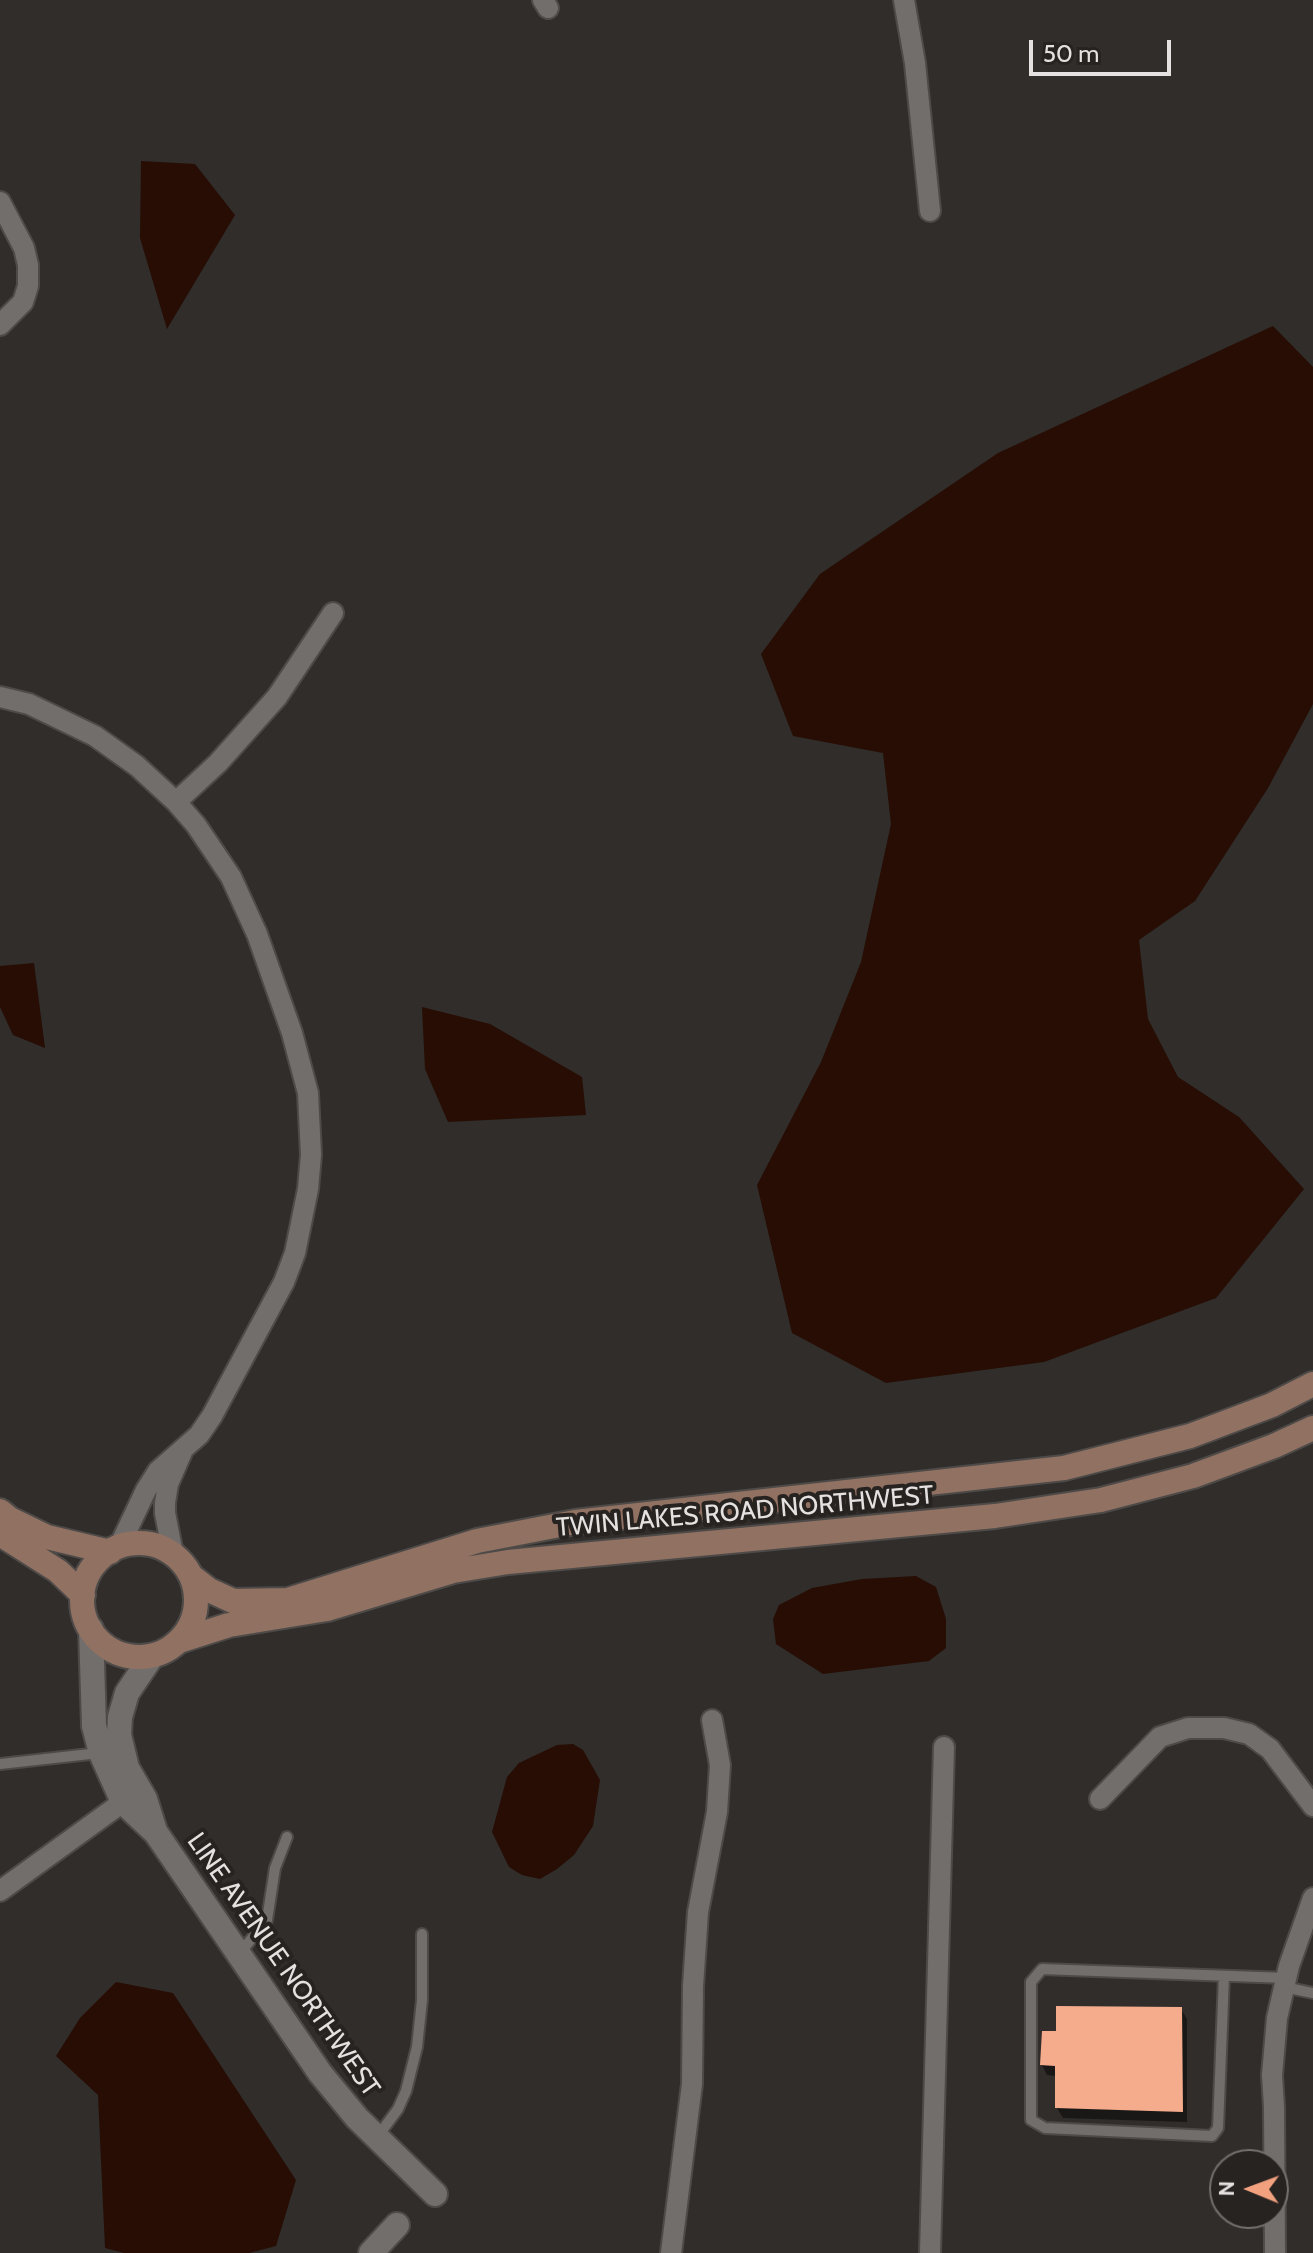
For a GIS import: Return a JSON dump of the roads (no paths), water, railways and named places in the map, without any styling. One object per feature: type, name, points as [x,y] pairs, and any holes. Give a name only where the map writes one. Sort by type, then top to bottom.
[{"type":"main road","name":"TWIN LAKES ROAD NORTHWEST","points":[[191,1576],[209,1590],[233,1601],[288,1600],[477,1541],[575,1522],[1064,1468],[1190,1436],[1259,1410],[1313,1384]]},
{"type":"main road","name":"TWIN LAKES ROAD NORTHWEST","points":[[179,1641],[229,1625],[327,1609],[453,1571],[508,1562],[995,1516],[1101,1500],[1193,1476],[1313,1428]]},
{"type":"main road","points":[[0,1511],[47,1537],[114,1549]]},
{"type":"main road","points":[[0,1534],[58,1571],[83,1595]]},
{"type":"main road","points":[[138,1543],[156,1546],[173,1554],[191,1576],[196,1593],[195,1611],[189,1627],[179,1641],[152,1656],[134,1657],[102,1643],[84,1613],[83,1595],[87,1578],[96,1563],[114,1549],[138,1543]]},
{"type":"street","points":[[904,0],[915,63],[930,211]]},
{"type":"street","points":[[0,202],[24,248],[28,265],[28,286],[23,302],[0,325]]},
{"type":"street","points":[[176,802],[218,763],[277,697],[333,613]]},
{"type":"street","points":[[0,697],[29,704],[95,736],[137,766],[176,802],[205,837],[231,877],[257,934],[288,1020],[308,1093],[311,1155],[308,1189],[295,1253],[284,1282],[212,1416],[199,1435],[158,1471],[114,1549]]},
{"type":"street","points":[[173,1554],[165,1503],[168,1484],[182,1452]]},
{"type":"street","name":"LINE AVENUE NORTHWEST","points":[[91,1629],[94,1726],[101,1753],[123,1802],[156,1833],[320,2073],[377,2138],[435,2194]]},
{"type":"street","name":"LINE AVENUE NORTHWEST","points":[[152,1656],[127,1693],[119,1735],[127,1768],[145,1799],[156,1833]]},
{"type":"street","points":[[671,2253],[692,2084],[693,1986],[698,1912],[717,1812],[720,1765],[712,1720]]},
{"type":"street","points":[[1100,1799],[1160,1737],[1188,1728],[1224,1728],[1249,1734],[1270,1749],[1313,1806]]},
{"type":"street","points":[[930,2253],[944,1747]]},
{"type":"street","points":[[0,1891],[123,1802]]},
{"type":"street","points":[[1275,2253],[1272,2075],[1277,2018],[1313,1898]]},
{"type":"street","points":[[371,2253],[397,2225]]},
{"type":"lane","points":[[0,1764],[101,1753]]},
{"type":"lane","points":[[238,1955],[267,1920],[275,1868],[287,1837]]},
{"type":"lane","points":[[377,2138],[398,2109],[406,2091],[417,2047],[422,2000],[422,1934]]},
{"type":"lane","points":[[1224,1976],[1218,2128],[1212,2136],[1045,2128],[1031,2120],[1031,1982],[1042,1969],[1224,1976],[1285,1983],[1313,1993]]}]
